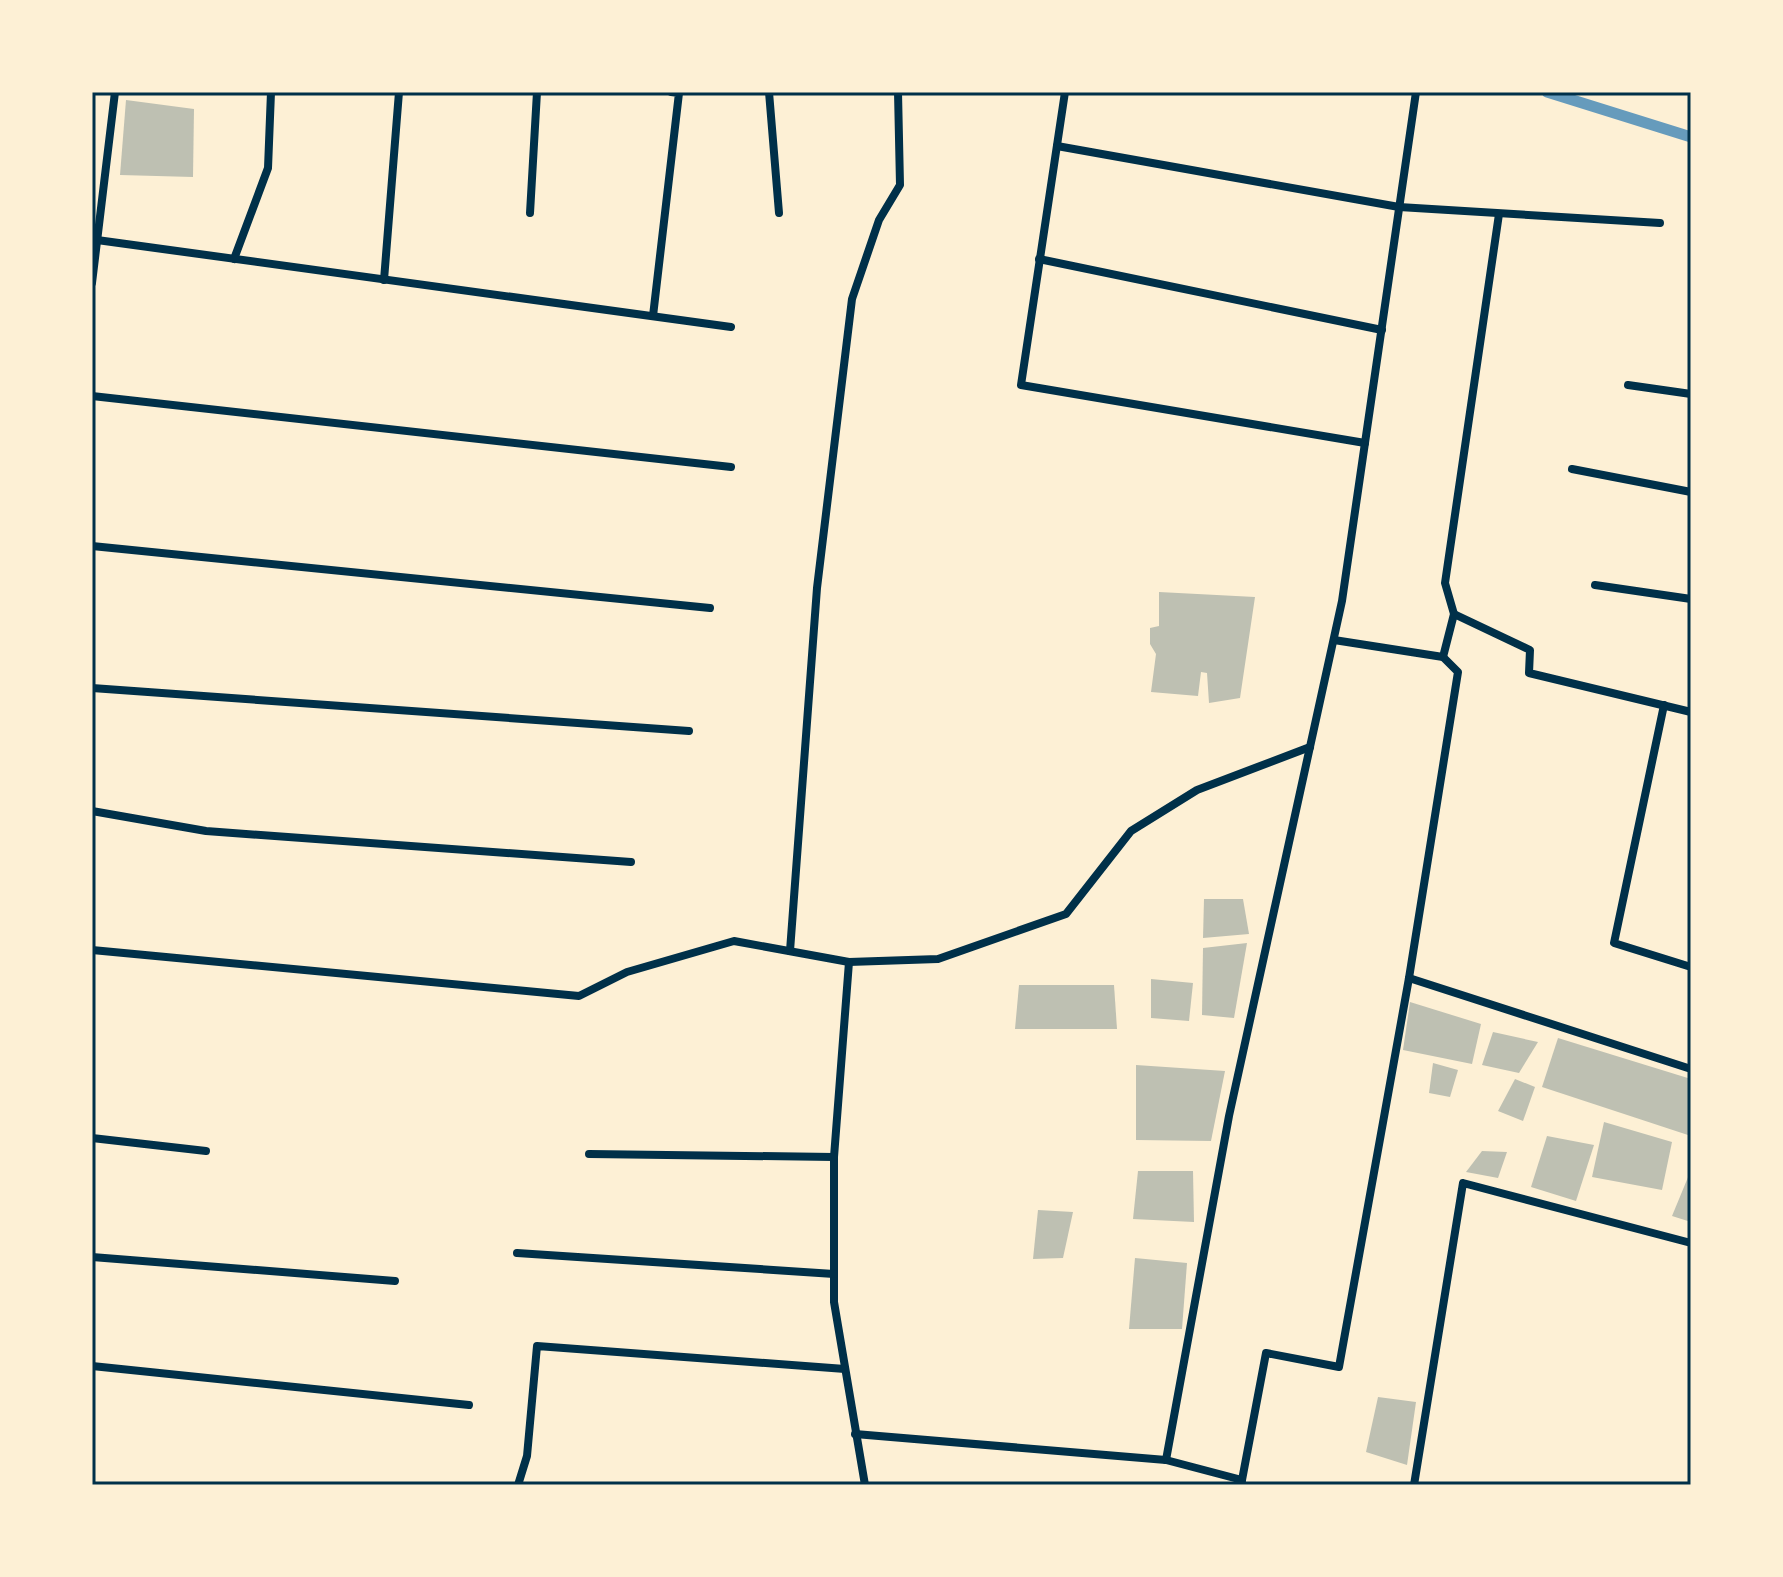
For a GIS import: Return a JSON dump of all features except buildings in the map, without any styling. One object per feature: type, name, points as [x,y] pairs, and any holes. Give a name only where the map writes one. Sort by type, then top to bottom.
[{"type":"street","points":[[92,283],[115,92]]},
{"type":"street","points":[[234,259],[268,168],[271,92]]},
{"type":"street","points":[[384,280],[399,92]]},
{"type":"street","points":[[530,213],[537,92]]},
{"type":"street","points":[[653,316],[679,93],[671,92]]},
{"type":"street","points":[[769,92],[779,213]]},
{"type":"street","points":[[790,951],[817,588],[852,299],[879,220],[900,185],[898,92]]},
{"type":"street","points":[[1065,92],[1021,385],[1365,443]]},
{"type":"street","points":[[1166,1460],[1229,1116],[1334,640],[1416,92]]},
{"type":"street","points":[[1057,146],[1399,207],[1660,223]]},
{"type":"street","points":[[1443,657],[1454,614],[1445,583],[1499,214]]},
{"type":"street","points":[[97,240],[731,327]]},
{"type":"street","points":[[1039,259],[1382,330]]},
{"type":"street","points":[[1628,385],[1691,394]]},
{"type":"street","points":[[92,396],[731,467]]},
{"type":"street","points":[[1572,469],[1691,492]]},
{"type":"street","points":[[92,546],[710,608]]},
{"type":"street","points":[[1595,585],[1691,599]]},
{"type":"street","points":[[1454,614],[1530,650],[1529,673],[1691,712]]},
{"type":"street","points":[[855,1434],[1166,1460],[1242,1483],[1266,1353],[1339,1367],[1409,978],[1458,672],[1443,657],[1334,640]]},
{"type":"street","points":[[92,688],[689,731]]},
{"type":"street","points":[[1664,705],[1614,943],[1691,967]]},
{"type":"street","points":[[92,950],[579,996],[627,972],[734,941],[849,962],[938,959],[1066,914],[1131,831],[1197,790],[1310,747]]},
{"type":"street","points":[[92,811],[206,831],[631,862]]},
{"type":"street","points":[[849,962],[834,1157],[834,1302],[865,1485]]},
{"type":"street","points":[[1409,978],[1691,1069]]},
{"type":"street","points":[[92,1138],[206,1151]]},
{"type":"street","points":[[589,1154],[834,1157]]},
{"type":"street","points":[[1414,1485],[1463,1183],[1691,1243]]},
{"type":"street","points":[[517,1253],[834,1274]]},
{"type":"street","points":[[92,1257],[395,1281]]},
{"type":"street","points":[[518,1485],[527,1456],[537,1346],[845,1369]]},
{"type":"street","points":[[92,1366],[469,1405]]},
{"type":"waterway","points":[[1547,92],[1691,137]]}]
